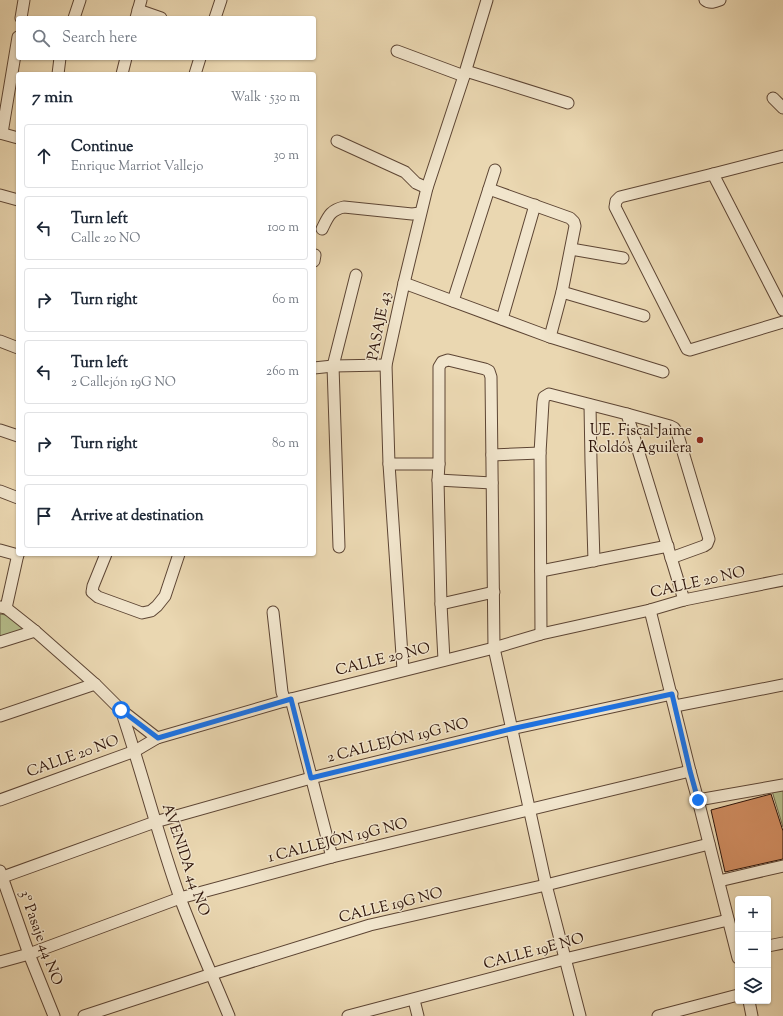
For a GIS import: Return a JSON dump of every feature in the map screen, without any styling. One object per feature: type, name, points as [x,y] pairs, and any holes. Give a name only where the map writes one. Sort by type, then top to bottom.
[{"type":"street","points":[[21,16],[24,0]]},
{"type":"street","points":[[75,16],[80,0]]},
{"type":"street","points":[[216,16],[221,0]]},
{"type":"street","name":"PASAJE 43","points":[[403,670],[389,464],[386,365],[420,213],[487,0]]},
{"type":"street","points":[[705,0],[713,3],[720,0]]},
{"type":"street","points":[[139,9],[157,16]]},
{"type":"street","points":[[16,48],[1,133],[16,137]]},
{"type":"street","points":[[397,51],[465,73],[568,103]]},
{"type":"street","points":[[58,72],[60,60]]},
{"type":"street","points":[[122,72],[126,60]]},
{"type":"street","points":[[195,72],[199,60]]},
{"type":"street","points":[[773,98],[783,108]]},
{"type":"street","points":[[337,141],[405,172],[416,183],[427,188]]},
{"type":"street","points":[[783,156],[620,197],[616,201],[615,207],[687,349],[690,350],[783,322]]},
{"type":"street","points":[[454,301],[495,170]]},
{"type":"street","points":[[713,174],[783,310]]},
{"type":"street","points":[[488,189],[570,218],[574,222],[575,226],[571,249],[562,292],[550,337]]},
{"type":"street","points":[[0,195],[16,199]]},
{"type":"street","points":[[502,319],[535,205]]},
{"type":"street","points":[[322,228],[330,213],[336,209],[344,207],[406,214],[420,213]]},
{"type":"street","points":[[571,249],[623,258]]},
{"type":"street","points":[[339,546],[333,366],[356,275]]},
{"type":"street","points":[[404,283],[550,337],[663,372]]},
{"type":"street","points":[[562,292],[644,316]]},
{"type":"street","points":[[0,341],[16,347]]},
{"type":"street","points":[[444,660],[438,480],[440,464],[439,367],[442,362],[448,360],[485,369],[489,371],[491,377],[494,648],[546,885],[580,1016]]},
{"type":"street","points":[[316,368],[386,365]]},
{"type":"street","points":[[541,634],[540,453],[542,402],[544,397],[549,394],[670,426],[678,432],[709,539],[707,544],[704,546],[671,558]]},
{"type":"street","points":[[590,405],[590,462],[594,561]]},
{"type":"street","points":[[627,414],[684,600]]},
{"type":"street","points":[[0,430],[16,435]]},
{"type":"street","points":[[492,455],[540,453]]},
{"type":"street","points":[[389,464],[440,464]]},
{"type":"street","points":[[438,480],[492,483]]},
{"type":"street","points":[[0,491],[16,497]]},
{"type":"street","points":[[541,571],[668,546]]},
{"type":"street","points":[[0,550],[16,554]]},
{"type":"street","points":[[18,556],[3,608],[35,631],[95,684],[121,710],[158,738]]},
{"type":"street","points":[[105,556],[92,592],[98,597],[142,613],[151,611],[158,606],[165,596],[178,556]]},
{"type":"street","name":"CALLE 20 NO","points":[[0,800],[135,751],[158,738],[288,700],[494,648],[541,634],[650,610],[684,600],[783,580]]},
{"type":"street","points":[[441,604],[494,592]]},
{"type":"street","points":[[650,610],[735,944]]},
{"type":"street","points":[[273,612],[282,692],[288,700],[332,857]]},
{"type":"street","points":[[0,642],[35,631]]},
{"type":"street","points":[[0,716],[95,684]]},
{"type":"street","points":[[675,706],[783,685]]},
{"type":"street","name":"2 CALLEJÓN 19G NO","points":[[1,875],[155,822],[311,778],[511,729],[672,694]]},
{"type":"street","name":"AVENIDA 44 NO","points":[[121,710],[180,898],[229,1016]]},
{"type":"street","name":"1 CALLEJÓN 19G NO","points":[[0,962],[29,954],[180,898],[332,857],[690,771]]},
{"type":"street","points":[[698,800],[783,785]]},
{"type":"street","name":"CALLE 19G NO","points":[[84,1016],[212,974],[370,925],[546,885],[709,844]]},
{"type":"street","points":[[719,881],[783,866]]},
{"type":"street","name":"3º Pasaje 44 NO","points":[[1,875],[29,954],[54,1016]]},
{"type":"street","name":"CALLE 19E NO","points":[[348,1016],[414,1000],[565,959],[728,920]]},
{"type":"street","points":[[771,946],[783,944]]},
{"type":"street","points":[[658,1016],[735,996]]},
{"type":"street","points":[[414,1000],[418,1016]]},
{"type":"street","points":[[750,1004],[752,1016]]},
{"type":"green space","points":[[0,614],[17,620],[23,631],[0,636]]},
{"type":"green space","points":[[783,789],[783,827],[772,791]]},
{"type":"building","points":[[771,794],[783,831],[783,859],[725,872],[711,810]]},
{"type":"place","name":"UE. Fiscal Jaime Roldós Aguilera","points":[[700,440]]},
{"type":"route","points":[[121,710],[158,738],[291,699],[311,778],[511,729],[672,694],[698,800]]}]
